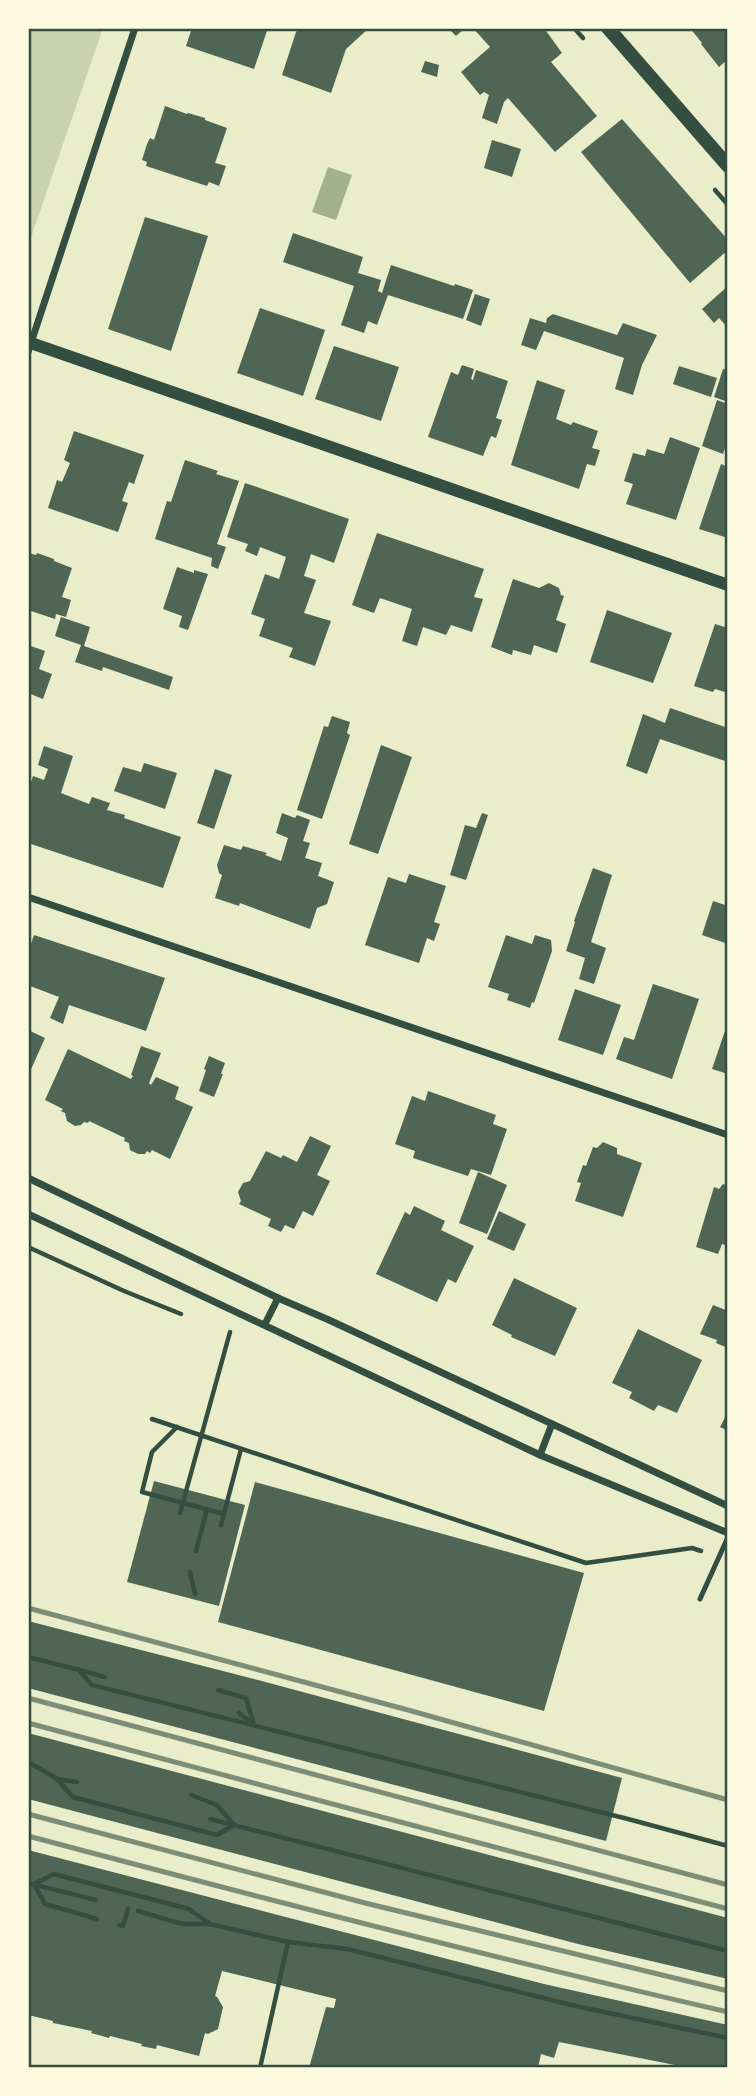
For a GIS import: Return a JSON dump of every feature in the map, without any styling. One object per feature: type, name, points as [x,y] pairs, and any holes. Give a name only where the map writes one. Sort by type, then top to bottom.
[{"type":"main road","points":[[608,28],[728,166]]},
{"type":"street","points":[[135,28],[29,345],[728,585]]},
{"type":"street","points":[[28,897],[728,1135]]},
{"type":"street","points":[[28,1178],[278,1298],[728,1506]]},
{"type":"street","points":[[28,1214],[540,1455],[728,1535]]},
{"type":"street","points":[[265,1324],[278,1298]]},
{"type":"street","points":[[540,1455],[552,1424]]},
{"type":"lane","points":[[701,1599],[728,1535]]},
{"type":"path","points":[[28,1247],[182,1315]]},
{"type":"path","points":[[180,1513],[229,1334],[238,1312]]},
{"type":"path","points":[[218,1329],[229,1334]]},
{"type":"path","points":[[152,1419],[586,1563],[696,1548],[718,1559]]},
{"type":"path","points":[[177,1427],[152,1452],[142,1492],[224,1514]]},
{"type":"path","points":[[221,1525],[242,1449]]},
{"type":"path","points":[[197,1551],[207,1509]]},
{"type":"path","points":[[190,1572],[195,1594]]},
{"type":"path","points":[[28,1657],[105,1677]]},
{"type":"path","points":[[79,1670],[92,1685],[728,1846]]},
{"type":"path","points":[[218,1690],[246,1698],[254,1725]]},
{"type":"path","points":[[239,1713],[254,1725]]},
{"type":"path","points":[[28,1762],[56,1778],[73,1797],[217,1835],[234,1825]]},
{"type":"path","points":[[56,1778],[77,1782]]},
{"type":"path","points":[[191,1795],[217,1805],[234,1825]]},
{"type":"path","points":[[210,1819],[728,1951]]},
{"type":"path","points":[[31,1884],[54,1874],[189,1909],[210,1924]]},
{"type":"path","points":[[31,1884],[96,1900]]},
{"type":"path","points":[[31,1884],[45,1903],[97,1919]]},
{"type":"path","points":[[119,1925],[123,1926],[128,1909]]},
{"type":"path","points":[[138,1911],[182,1924],[210,1924],[288,1942],[347,1948],[571,2005],[728,2038]]},
{"type":"path","points":[[260,2068],[288,1942]]},
{"type":"shaded area","points":[[28,28],[103,28],[28,246]]},
{"type":"shaded area","points":[[328,167],[352,175],[336,220],[312,212]]},
{"type":"building","points":[[192,28],[268,28],[254,69],[186,46]]},
{"type":"building","points":[[299,28],[369,28],[346,49],[331,93],[282,75]]},
{"type":"building","points":[[454,28],[465,28],[456,36],[451,31]]},
{"type":"building","points":[[473,28],[544,28],[562,53],[551,62],[597,116],[555,152],[508,98],[504,102],[497,124],[482,118],[489,95],[484,92],[480,95],[461,72],[490,47]]},
{"type":"building","points":[[690,28],[728,28],[728,59],[719,67]]},
{"type":"building","points":[[425,61],[439,65],[437,77],[421,72]]},
{"type":"building","points":[[165,106],[227,128],[215,163],[226,166],[219,186],[209,182],[207,186],[146,166],[147,162],[142,160],[147,144],[150,138],[154,140]]},
{"type":"building","points":[[622,119],[728,240],[728,250],[690,283],[581,152]]},
{"type":"building","points":[[492,140],[521,149],[512,177],[484,168]]},
{"type":"building","points":[[145,217],[208,236],[171,351],[108,329]]},
{"type":"building","points":[[293,233],[363,257],[358,273],[381,280],[378,291],[382,293],[391,265],[473,290],[463,319],[388,295],[377,325],[368,321],[364,333],[341,325],[354,286],[283,262]]},
{"type":"building","points":[[728,286],[728,328],[719,318],[714,323],[702,309]]},
{"type":"building","points":[[475,294],[490,299],[481,326],[466,320]]},
{"type":"building","points":[[260,308],[325,330],[303,396],[237,373]]},
{"type":"building","points":[[553,314],[617,335],[623,323],[657,335],[642,365],[633,395],[615,389],[624,358],[544,331],[536,350],[521,345],[530,318],[546,323],[547,318]]},
{"type":"building","points":[[334,346],[399,367],[381,421],[315,399]]},
{"type":"building","points":[[462,365],[474,369],[473,380],[476,370],[508,381],[496,418],[502,420],[496,438],[491,436],[483,456],[428,437],[451,372],[458,375]]},
{"type":"building","points":[[679,366],[717,378],[711,397],[673,384]]},
{"type":"building","points":[[723,369],[728,370],[728,402],[714,397]]},
{"type":"building","points":[[537,380],[565,390],[556,419],[598,431],[592,448],[600,450],[595,466],[587,464],[579,489],[511,465]]},
{"type":"building","points":[[717,400],[728,404],[728,439],[723,454],[702,446]]},
{"type":"building","points":[[74,431],[144,455],[134,484],[129,482],[122,501],[128,503],[118,532],[48,508],[57,480],[62,482],[70,463],[64,460]]},
{"type":"building","points":[[670,437],[700,448],[676,520],[626,504],[633,484],[624,481],[633,453],[645,456],[647,449],[664,454]]},
{"type":"building","points":[[185,460],[239,481],[217,544],[226,547],[218,569],[211,566],[212,558],[155,539],[167,501],[171,502]]},
{"type":"building","points":[[721,464],[728,467],[728,538],[699,529]]},
{"type":"building","points":[[245,483],[349,519],[334,563],[311,554],[304,576],[316,580],[304,613],[331,621],[315,666],[289,657],[293,648],[259,636],[265,619],[251,614],[265,574],[279,579],[286,557],[260,547],[257,556],[245,551],[248,544],[227,537]]},
{"type":"building","points":[[377,533],[484,569],[474,597],[483,599],[472,632],[451,625],[446,635],[423,627],[417,646],[402,641],[412,609],[380,598],[374,613],[352,605]]},
{"type":"building","points":[[28,553],[37,553],[72,568],[62,597],[71,600],[66,617],[56,614],[55,619],[28,610]]},
{"type":"building","points":[[177,567],[194,573],[194,570],[208,574],[188,630],[179,627],[182,616],[163,609]]},
{"type":"building","points":[[513,579],[539,588],[549,583],[559,588],[564,596],[556,620],[566,624],[557,653],[534,645],[531,655],[513,650],[512,655],[491,647]]},
{"type":"building","points":[[607,610],[672,633],[653,683],[590,662]]},
{"type":"building","points":[[61,617],[90,627],[84,646],[173,677],[169,690],[103,667],[102,671],[75,662],[81,645],[55,636]]},
{"type":"building","points":[[715,624],[728,628],[728,693],[694,686]]},
{"type":"building","points":[[28,645],[45,651],[39,669],[52,674],[43,699],[28,693]]},
{"type":"building","points":[[670,708],[728,728],[728,762],[660,739],[647,774],[626,766],[643,714],[665,723]]},
{"type":"building","points":[[332,716],[350,722],[347,733],[350,735],[322,819],[297,810],[324,726],[328,727]]},
{"type":"building","points":[[381,745],[412,757],[378,854],[349,844]]},
{"type":"building","points":[[44,746],[73,756],[61,793],[89,804],[92,797],[110,803],[107,810],[181,837],[163,888],[28,843],[28,784],[30,785],[33,776],[44,780],[48,769],[38,765]]},
{"type":"building","points":[[144,763],[177,773],[165,809],[114,791],[123,767],[141,772]]},
{"type":"building","points":[[215,769],[232,775],[214,829],[197,823]]},
{"type":"building","points":[[282,813],[310,820],[303,841],[310,843],[305,858],[322,863],[318,876],[334,882],[327,904],[317,908],[310,929],[240,903],[239,906],[215,898],[222,875],[217,865],[224,845],[241,850],[243,846],[267,853],[265,855],[281,861],[288,838],[276,833]]},
{"type":"building","points":[[482,813],[488,815],[466,880],[450,875],[465,825],[476,828]]},
{"type":"building","points":[[593,868],[612,875],[591,942],[606,948],[594,984],[579,979],[585,958],[566,951]]},
{"type":"building","points":[[409,874],[446,886],[434,922],[440,924],[434,941],[427,938],[419,963],[365,945],[388,877],[406,883]]},
{"type":"building","points":[[713,901],[728,906],[728,944],[702,935]]},
{"type":"building","points":[[34,935],[165,978],[146,1031],[69,1005],[63,1024],[50,1018],[59,997],[30,986],[28,991],[28,952]]},
{"type":"building","points":[[506,935],[532,944],[535,935],[551,940],[552,951],[530,1008],[507,1000],[509,994],[488,987]]},
{"type":"building","points":[[653,984],[699,999],[672,1079],[616,1059],[624,1037],[634,1040]]},
{"type":"building","points":[[575,989],[621,1005],[603,1055],[558,1040]]},
{"type":"building","points":[[728,1022],[728,1074],[712,1069]]},
{"type":"building","points":[[28,1030],[45,1038],[28,1076]]},
{"type":"building","points":[[141,1046],[161,1053],[149,1083],[151,1085],[156,1077],[179,1087],[175,1099],[193,1107],[170,1159],[152,1150],[150,1153],[147,1151],[145,1154],[138,1154],[130,1150],[125,1138],[89,1121],[75,1126],[67,1121],[65,1113],[61,1111],[63,1109],[45,1100],[68,1049],[131,1079]]},
{"type":"building","points":[[209,1056],[225,1063],[214,1097],[199,1091]]},
{"type":"building","points":[[428,1091],[496,1115],[493,1124],[507,1129],[491,1175],[471,1169],[468,1176],[413,1158],[415,1151],[395,1144],[412,1096],[425,1101]]},
{"type":"building","points":[[310,1136],[331,1146],[317,1175],[330,1181],[313,1216],[303,1211],[294,1229],[285,1225],[281,1232],[268,1226],[271,1219],[239,1204],[241,1201],[238,1192],[243,1183],[250,1181],[266,1151],[297,1162]]},
{"type":"building","points":[[603,1142],[617,1148],[617,1154],[642,1163],[623,1217],[575,1201],[581,1183],[577,1182],[583,1165],[586,1166],[593,1147],[597,1148]]},
{"type":"building","points":[[478,1172],[507,1185],[487,1234],[459,1223]]},
{"type":"building","points":[[723,1184],[728,1186],[728,1246],[722,1244],[718,1254],[696,1247],[714,1187],[719,1189]]},
{"type":"building","points":[[414,1206],[445,1221],[441,1230],[474,1246],[456,1283],[448,1279],[437,1302],[376,1274],[405,1212],[410,1215]]},
{"type":"building","points":[[499,1211],[526,1224],[514,1251],[487,1239]]},
{"type":"building","points":[[514,1278],[577,1308],[555,1356],[511,1337],[512,1335],[492,1325]]},
{"type":"building","points":[[713,1305],[728,1311],[728,1348],[716,1343],[717,1340],[700,1334]]},
{"type":"building","points":[[638,1329],[702,1360],[677,1413],[658,1405],[654,1411],[629,1398],[632,1392],[612,1383]]},
{"type":"building","points":[[728,1412],[728,1431],[720,1427]]},
{"type":"building","points":[[154,1481],[245,1505],[219,1606],[127,1582]]},
{"type":"building","points":[[255,1482],[584,1573],[544,1711],[218,1622]]},
{"type":"building","points":[[28,1621],[622,1778],[606,1841],[28,1688]]},
{"type":"building","points":[[28,1733],[728,1918],[728,1979],[578,1944],[28,1799]]},
{"type":"building","points":[[28,1850],[544,1984],[728,2025],[728,2068],[690,2068],[559,2042],[554,2058],[541,2054],[538,2068],[309,2068],[326,2007],[334,2008],[336,1999],[222,1971],[215,1996],[223,2007],[218,2029],[205,2033],[199,2056],[157,2045],[156,2049],[141,2046],[142,2044],[53,2023],[28,2015]]},
{"type":"railway","points":[[28,1608],[408,1710],[728,1800]]},
{"type":"railway","points":[[28,1698],[728,1885]]},
{"type":"railway","points":[[28,1723],[728,1909]]},
{"type":"railway","points":[[28,1814],[365,1903],[728,1991]]},
{"type":"railway","points":[[28,1836],[377,1927],[728,2012]]}]
